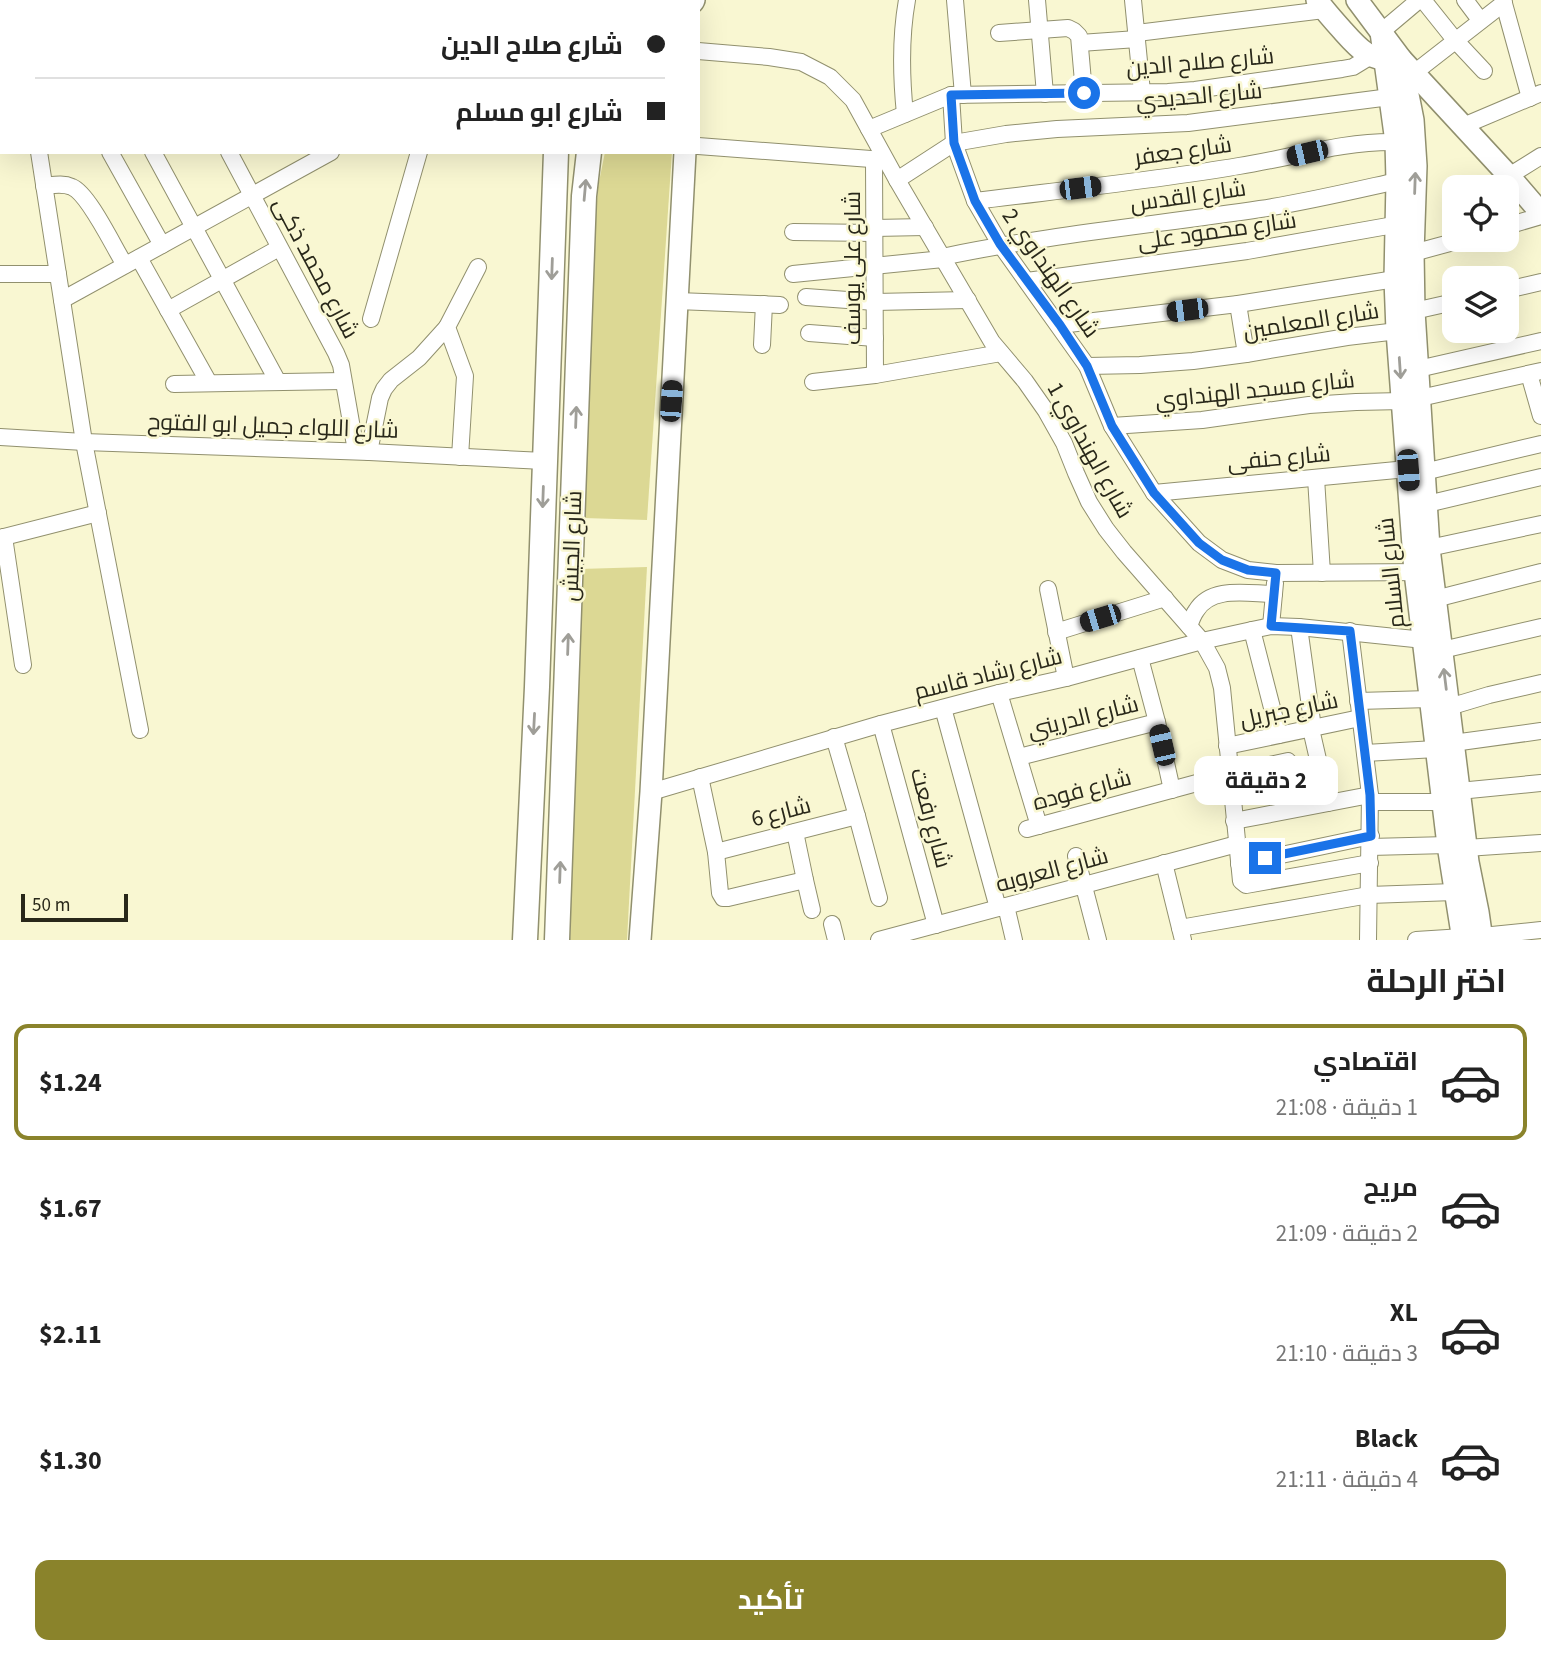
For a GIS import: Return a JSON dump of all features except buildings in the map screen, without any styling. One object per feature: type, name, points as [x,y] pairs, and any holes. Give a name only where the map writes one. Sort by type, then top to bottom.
[{"type":"main road","name":"شارع الجيش","points":[[524,940],[556,154]]},
{"type":"main road","name":"شارع الجيش","points":[[557,940],[584,196],[589,154]]},
{"type":"main road","points":[[536,689],[566,691]]},
{"type":"street","points":[[905,114],[901,49],[907,0]]},
{"type":"street","name":"شارع الهنداوي 2","points":[[955,0],[957,95],[954,143],[975,201],[1000,244],[1087,366],[1112,426],[1154,493],[1199,543],[1222,560],[1248,570],[1276,573],[1424,572]]},
{"type":"street","points":[[1037,0],[1045,94]]},
{"type":"street","points":[[1133,0],[1142,92]]},
{"type":"street","points":[[1357,0],[1381,32],[1421,0],[1484,71]]},
{"type":"street","points":[[1465,0],[1480,20]]},
{"type":"street","points":[[1463,126],[1536,96],[1503,1]]},
{"type":"street","name":"شارع صلاح الدين","points":[[869,129],[957,95],[1195,90],[1393,62],[1455,40],[1503,1]]},
{"type":"street","points":[[1080,43],[1320,5],[1359,49],[1393,62],[1463,126],[1508,175]]},
{"type":"street","points":[[999,33],[1068,29],[1074,31],[1079,36],[1084,93]]},
{"type":"street","name":"شارع السلام","points":[[1381,32],[1413,120],[1416,166],[1395,279],[1409,324],[1418,369],[1411,399]]},
{"type":"street","name":"شارع الهنداوي 1","points":[[700,51],[801,62],[830,77],[853,100],[869,129],[880,160],[897,180],[992,342],[1025,381],[1065,443],[1089,502],[1106,529],[1202,641],[1217,668],[1238,864],[1243,884],[1370,849]]},
{"type":"street","name":"شارع السلام","points":[[1393,62],[1390,97],[1396,142],[1397,181],[1413,253],[1409,324],[1411,399],[1424,572],[1457,847],[1454,892],[1473,938]]},
{"type":"street","name":"شارع الحديدي","points":[[897,180],[954,143],[1006,134],[1188,123],[1390,97]]},
{"type":"street","name":"شارع جعفر","points":[[975,201],[1235,167],[1345,144],[1396,142]]},
{"type":"street","points":[[700,146],[880,160]]},
{"type":"street","points":[[39,154],[84,442],[140,730]]},
{"type":"street","points":[[111,154],[162,245]]},
{"type":"street","points":[[154,154],[278,382]]},
{"type":"street","name":"شارع محمد ذكى","points":[[230,154],[337,353],[363,452]]},
{"type":"street","points":[[371,319],[418,154]]},
{"type":"street","points":[[640,940],[651,792],[685,154]]},
{"type":"street","points":[[1511,175],[1541,156]]},
{"type":"street","points":[[62,300],[251,196],[308,158]]},
{"type":"street","name":"شارع على يوسف","points":[[875,375],[874,231],[880,160]]},
{"type":"street","name":"شارع القدس","points":[[793,274],[943,258],[1000,244],[1263,208],[1397,181]]},
{"type":"street","points":[[44,187],[66,185],[84,195],[168,310],[209,383]]},
{"type":"street","points":[[1519,187],[1539,209],[1519,220]]},
{"type":"street","name":"شارع محمود على","points":[[1027,281],[1247,251],[1405,223]]},
{"type":"street","points":[[793,232],[925,227]]},
{"type":"street","points":[[1413,253],[1442,245]]},
{"type":"street","points":[[168,310],[279,247]]},
{"type":"street","points":[[363,452],[384,389],[419,358],[447,327],[478,267]]},
{"type":"street","points":[[0,274],[58,274]]},
{"type":"street","points":[[1060,325],[1238,304],[1395,279]]},
{"type":"street","points":[[1519,287],[1541,282]]},
{"type":"street","points":[[806,297],[875,302],[968,300]]},
{"type":"street","points":[[677,301],[780,305]]},
{"type":"street","points":[[762,345],[764,304]]},
{"type":"street","points":[[1238,304],[1246,354]]},
{"type":"street","name":"شارع المعلمين","points":[[1087,366],[1140,365],[1246,354],[1409,324],[1442,308]]},
{"type":"street","points":[[447,327],[464,376],[460,457]]},
{"type":"street","points":[[809,333],[875,338]]},
{"type":"street","points":[[1418,369],[1541,341]]},
{"type":"street","points":[[813,382],[875,375],[1001,353]]},
{"type":"street","points":[[1535,373],[1541,416]]},
{"type":"street","name":"شارع مسجد الهنداوي","points":[[1112,426],[1202,420],[1309,405],[1411,399],[1535,373]]},
{"type":"street","points":[[174,384],[343,382]]},
{"type":"street","name":"شارع اللواء جميل ابو الفتوح","points":[[0,437],[544,461]]},
{"type":"street","name":"شارع حنفى","points":[[1154,493],[1416,471],[1541,444]]},
{"type":"street","name":"شارع السلام","points":[[1416,471],[1427,504],[1429,548],[1424,572],[1435,599],[1433,645]]},
{"type":"street","points":[[1427,504],[1541,477]]},
{"type":"street","points":[[1316,478],[1322,573]]},
{"type":"street","points":[[23,665],[2,538],[98,513]]},
{"type":"street","points":[[1429,548],[1541,524]]},
{"type":"street","points":[[1435,599],[1541,572]]},
{"type":"street","points":[[1271,626],[1276,573]]},
{"type":"street","points":[[1048,589],[1066,678]]},
{"type":"street","points":[[1189,626],[1196,609],[1215,595],[1274,594]]},
{"type":"street","points":[[1056,632],[1166,598]]},
{"type":"street","name":"شارع رشاد قاسم","points":[[651,792],[881,724],[1202,641],[1271,626],[1350,631],[1433,645]]},
{"type":"street","points":[[1299,627],[1312,728],[1328,803]]},
{"type":"street","points":[[1433,645],[1541,627]]},
{"type":"street","points":[[1252,630],[1279,735]]},
{"type":"street","points":[[1350,631],[1370,799],[1369,895],[1365,939]]},
{"type":"street","points":[[1140,658],[1172,790]]},
{"type":"street","name":"شارع جبريل","points":[[1227,746],[1312,728],[1359,710],[1440,703],[1541,683]]},
{"type":"street","points":[[999,693],[1019,757]]},
{"type":"street","points":[[943,708],[1014,940]]},
{"type":"street","name":"شارع الدريني","points":[[1019,757],[1157,722]]},
{"type":"street","name":"شارع رفعت","points":[[881,724],[929,931]]},
{"type":"street","points":[[1365,753],[1445,746],[1541,731]]},
{"type":"street","points":[[834,737],[879,898]]},
{"type":"street","name":"شارع فوده","points":[[1019,757],[1033,827],[1288,761]]},
{"type":"street","points":[[700,778],[723,898],[805,880]]},
{"type":"street","points":[[1234,821],[1328,803],[1451,797],[1541,783]]},
{"type":"street","name":"شارع 6","points":[[716,852],[857,816]]},
{"type":"street","points":[[795,832],[812,909]]},
{"type":"street","points":[[1238,864],[1370,849],[1541,843]]},
{"type":"street","name":"شارع العروبه","points":[[879,940],[929,931],[1002,907],[1237,844]]},
{"type":"street","name":"شارع السلام","points":[[1457,847],[1470,875],[1473,938]]},
{"type":"street","points":[[1076,856],[1098,940]]},
{"type":"street","points":[[1164,863],[1182,934],[1369,895],[1454,892]]},
{"type":"street","points":[[832,924],[836,940]]},
{"type":"street","points":[[1416,940],[1473,938],[1541,930]]},
{"type":"shaded area","points":[[605,154],[672,154],[647,520],[584,518],[592,274],[598,187]]},
{"type":"shaded area","points":[[647,567],[627,940],[570,940],[580,569]]},
{"type":"route","points":[[1084,93],[951,95],[954,143],[975,201],[1000,244],[1087,366],[1112,426],[1154,493],[1199,543],[1222,560],[1248,570],[1276,573],[1271,626],[1350,631],[1370,795],[1371,836],[1265,858]]}]
